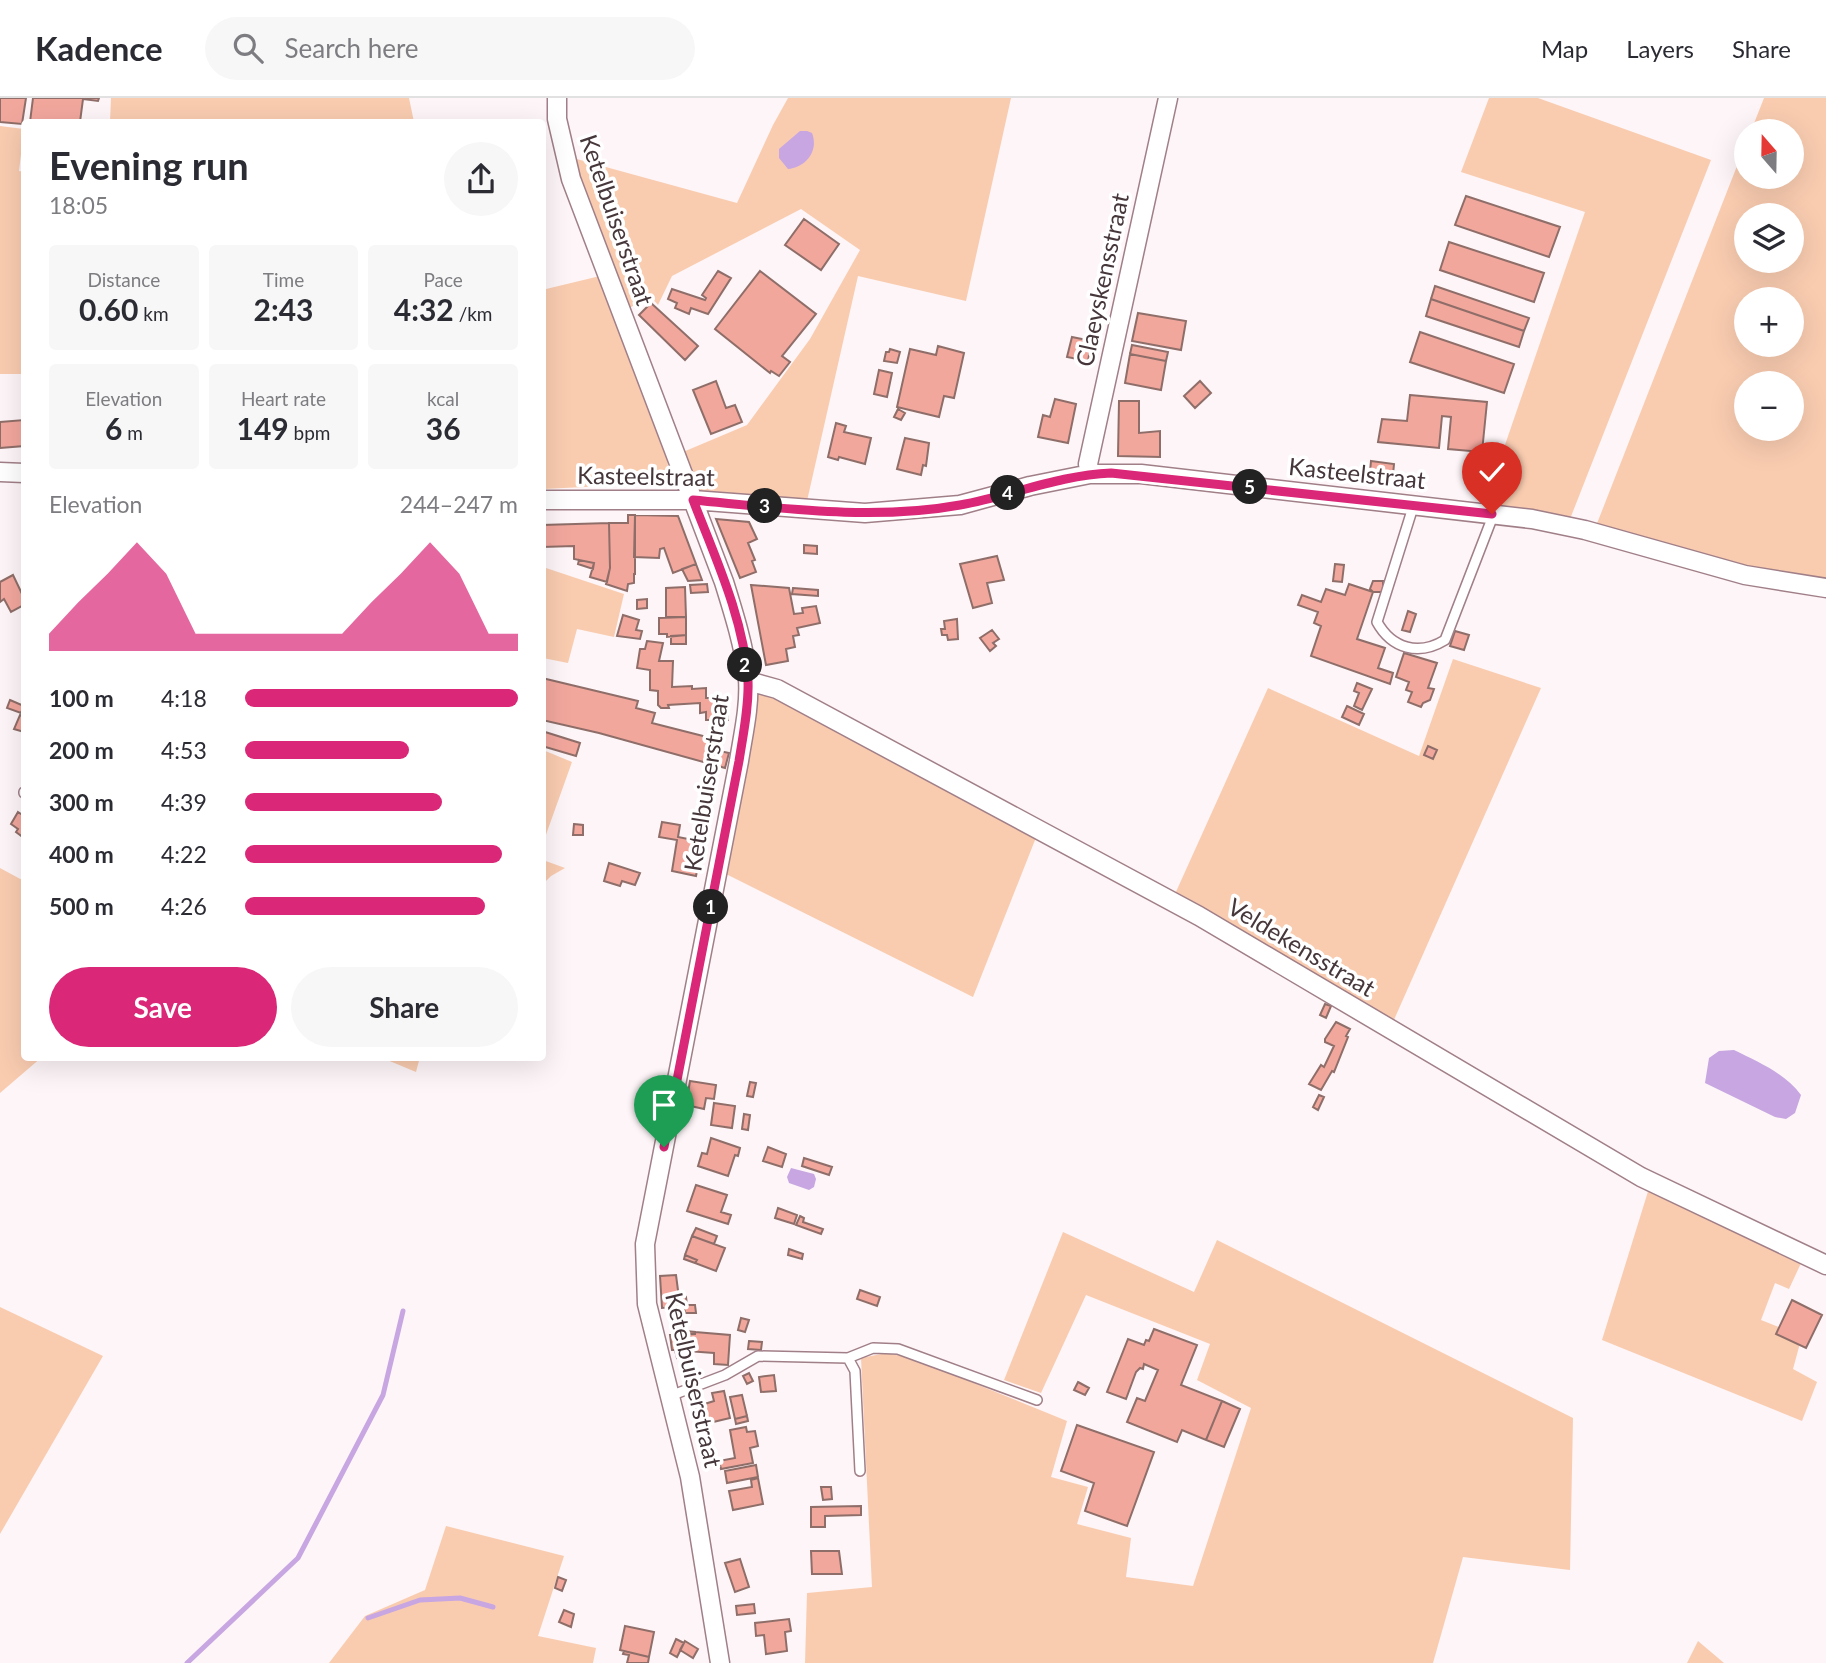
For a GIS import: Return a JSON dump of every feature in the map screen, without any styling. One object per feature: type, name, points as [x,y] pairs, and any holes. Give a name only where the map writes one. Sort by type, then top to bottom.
[{"type":"street","name":"Ketelbuiserstraat","points":[[557,98],[557,118],[571,179],[739,628],[748,681],[746,718],[739,761],[645,1244],[647,1304],[690,1476],[720,1663]]},
{"type":"street","name":"Claeyskensstraat","points":[[1090,474],[1088,464],[1168,98]]},
{"type":"street","points":[[0,472],[21,472]]},
{"type":"street","name":"Kasteelstraat","points":[[546,500],[693,500],[865,513],[960,505],[1030,486],[1090,474],[1141,474],[1532,519],[1585,530],[1745,575],[1826,588]]},
{"type":"street","name":"Veldekensstraat","points":[[748,681],[777,690],[1199,916],[1641,1177],[1826,1265]]},
{"type":"lane","points":[[1414,504],[1377,622],[1392,642],[1408,649],[1434,647],[1445,640],[1492,514]]},
{"type":"lane","points":[[670,1395],[725,1374],[758,1356],[848,1358],[873,1349],[898,1349],[1037,1400]]},
{"type":"lane","points":[[848,1358],[855,1371],[860,1472]]},
{"type":"shaded area","points":[[111,98],[409,98],[413,119],[110,119]]},
{"type":"shaded area","points":[[788,98],[1011,98],[966,301],[858,276],[807,501],[697,494],[683,452],[747,425],[810,339],[860,250],[801,209],[672,276],[658,305],[651,297],[627,309],[573,158],[737,203]]},
{"type":"shaded area","points":[[1489,98],[1538,98],[1711,160],[1570,519],[1485,503],[1585,212],[1461,172]]},
{"type":"shaded area","points":[[1764,98],[1826,98],[1826,581],[1745,568],[1596,526],[1734,174],[1734,189],[1804,189],[1804,119],[1756,119]]},
{"type":"shaded area","points":[[0,126],[21,129],[21,374],[0,374]]},
{"type":"shaded area","points":[[800,131],[812,133],[814,146],[805,161],[788,169],[779,158],[779,149]]},
{"type":"shaded area","points":[[600,276],[663,446],[668,465],[662,478],[648,484],[546,489],[546,289]]},
{"type":"shaded area","points":[[546,568],[624,594],[614,637],[577,629],[568,663],[546,659]]},
{"type":"shaded area","points":[[1453,659],[1541,688],[1393,1022],[1175,894],[1268,688],[1419,756]]},
{"type":"shaded area","points":[[758,694],[771,695],[1037,835],[973,997],[726,874]]},
{"type":"shaded area","points":[[546,751],[572,762],[546,835]]},
{"type":"shaded area","points":[[546,861],[565,868],[546,881]]},
{"type":"shaded area","points":[[0,868],[21,879],[21,1061],[37,1061],[0,1093]]},
{"type":"shaded area","points":[[1734,1050],[1770,1069],[1795,1087],[1801,1095],[1795,1113],[1786,1119],[1775,1117],[1705,1083],[1709,1058],[1719,1051]]},
{"type":"shaded area","points":[[390,1061],[419,1061],[416,1072]]},
{"type":"shaded area","points":[[791,1168],[814,1174],[814,1187],[809,1190],[789,1183],[787,1177]]},
{"type":"shaded area","points":[[1650,1185],[1802,1261],[1789,1289],[1775,1283],[1761,1320],[1802,1336],[1793,1369],[1817,1382],[1802,1421],[1602,1340]]},
{"type":"shaded area","points":[[1063,1232],[1194,1292],[1217,1240],[1573,1418],[1570,1570],[1463,1557],[1433,1663],[805,1663],[807,1593],[872,1587],[861,1358],[886,1353],[912,1358],[1067,1421],[1051,1477],[1088,1487],[1077,1524],[1131,1538],[1126,1577],[1193,1586],[1251,1408],[1197,1380],[1210,1344],[1086,1295],[1041,1393],[1004,1380]]},
{"type":"shaded area","points":[[0,1307],[103,1356],[0,1534]]},
{"type":"shaded area","points":[[446,1526],[564,1556],[538,1636],[596,1648],[593,1663],[329,1663],[365,1616],[425,1590]]},
{"type":"shaded area","points":[[1698,1641],[1724,1663],[1687,1663]]},
{"type":"building","points":[[0,98],[26,98],[21,124],[0,122]]},
{"type":"building","points":[[33,98],[99,98],[98,101],[83,99],[80,119],[30,119]]},
{"type":"building","points":[[1466,196],[1560,227],[1549,257],[1455,225]]},
{"type":"building","points":[[804,219],[839,244],[821,270],[785,245]]},
{"type":"building","points":[[1449,242],[1544,273],[1534,302],[1440,270]]},
{"type":"building","points":[[718,271],[731,278],[708,314],[691,308],[689,314],[675,308],[677,303],[668,299],[672,289],[705,300],[702,295]]},
{"type":"building","points":[[760,271],[816,314],[782,356],[790,362],[779,376],[771,371],[770,373],[715,329]]},
{"type":"building","points":[[1435,286],[1529,318],[1524,331],[1431,299]]},
{"type":"building","points":[[1431,299],[1524,331],[1519,347],[1426,316]]},
{"type":"building","points":[[651,303],[698,346],[685,360],[639,315]]},
{"type":"building","points":[[1138,313],[1186,321],[1181,350],[1132,341]]},
{"type":"building","points":[[1420,332],[1514,364],[1504,393],[1410,362]]},
{"type":"building","points":[[1072,337],[1092,341],[1088,361],[1067,357]]},
{"type":"building","points":[[1132,345],[1168,352],[1166,361],[1130,354]]},
{"type":"building","points":[[938,346],[964,353],[954,398],[944,396],[939,417],[897,407],[910,349],[936,355]]},
{"type":"building","points":[[890,349],[900,352],[897,363],[884,361],[886,352]]},
{"type":"building","points":[[1130,354],[1166,361],[1161,390],[1125,383]]},
{"type":"building","points":[[879,370],[892,373],[887,397],[874,394]]},
{"type":"building","points":[[716,381],[726,408],[735,405],[742,422],[711,434],[693,390]]},
{"type":"building","points":[[1200,381],[1211,393],[1195,408],[1184,396]]},
{"type":"building","points":[[1410,395],[1487,402],[1482,452],[1448,449],[1451,417],[1442,416],[1439,448],[1378,442],[1382,419],[1407,421]]},
{"type":"building","points":[[1055,399],[1076,404],[1068,443],[1038,437],[1043,415],[1050,417]]},
{"type":"building","points":[[1119,401],[1139,401],[1139,433],[1160,431],[1160,457],[1118,456]]},
{"type":"building","points":[[898,409],[905,413],[901,420],[894,417]]},
{"type":"building","points":[[21,420],[21,446],[0,448],[0,422]]},
{"type":"building","points":[[836,423],[846,426],[844,432],[871,438],[865,464],[828,457]]},
{"type":"building","points":[[905,438],[929,443],[926,466],[923,465],[921,475],[897,469]]},
{"type":"building","points":[[1371,461],[1394,464],[1392,485],[1369,483]]},
{"type":"building","points":[[628,515],[635,515],[635,574],[634,583],[628,584],[627,591],[606,584],[610,568],[609,523],[628,523]]},
{"type":"building","points":[[635,515],[678,516],[696,564],[673,573],[664,548],[660,549],[659,558],[634,557]]},
{"type":"building","points":[[716,519],[749,522],[757,539],[748,543],[755,560],[752,561],[756,572],[740,578]]},
{"type":"building","points":[[609,523],[610,568],[607,582],[590,577],[594,563],[574,559],[574,546],[546,547],[546,525]]},
{"type":"building","points":[[804,545],[817,546],[817,554],[804,553]]},
{"type":"building","points":[[997,556],[1004,580],[987,583],[992,603],[973,608],[960,564]]},
{"type":"building","points":[[579,560],[594,563],[593,569],[578,564]]},
{"type":"building","points":[[696,564],[702,580],[688,581],[682,569]]},
{"type":"building","points":[[1335,564],[1344,565],[1342,582],[1333,581]]},
{"type":"building","points":[[13,575],[21,592],[21,607],[11,612],[4,599],[0,602],[0,582]]},
{"type":"building","points":[[1373,581],[1383,581],[1383,592],[1373,592],[1370,589]]},
{"type":"building","points":[[707,584],[708,592],[691,593],[690,585]]},
{"type":"building","points":[[1349,584],[1373,592],[1357,639],[1385,648],[1378,668],[1393,673],[1390,684],[1311,656],[1321,626],[1314,623],[1318,612],[1298,605],[1302,595],[1321,602],[1326,589],[1345,595]]},
{"type":"building","points":[[751,585],[789,588],[794,614],[803,613],[802,608],[816,606],[820,623],[797,628],[799,635],[793,636],[795,647],[786,649],[788,661],[766,665]]},
{"type":"building","points":[[685,587],[686,617],[666,617],[666,588]]},
{"type":"building","points":[[793,588],[818,590],[818,596],[792,594]]},
{"type":"building","points":[[647,599],[647,608],[637,609],[637,600]]},
{"type":"building","points":[[1408,611],[1416,614],[1410,632],[1402,630]]},
{"type":"building","points":[[623,615],[639,620],[636,630],[642,631],[640,639],[617,636]]},
{"type":"building","points":[[686,617],[686,635],[667,637],[667,634],[659,634],[659,618]]},
{"type":"building","points":[[957,619],[958,639],[948,640],[947,635],[942,635],[941,629],[945,629],[944,621]]},
{"type":"building","points":[[992,630],[999,639],[993,643],[996,646],[990,651],[980,638]]},
{"type":"building","points":[[1455,631],[1469,635],[1464,650],[1450,646]]},
{"type":"building","points":[[686,635],[686,644],[671,644],[671,636]]},
{"type":"building","points":[[647,641],[663,643],[659,661],[673,661],[672,687],[706,688],[706,698],[728,698],[728,720],[706,720],[706,712],[700,713],[700,703],[661,708],[658,705],[658,691],[650,690],[650,670],[637,668],[640,649],[645,649]]},
{"type":"building","points":[[1404,653],[1437,663],[1428,688],[1434,689],[1430,700],[1421,707],[1408,702],[1412,692],[1406,690],[1409,682],[1396,677]]},
{"type":"building","points":[[546,679],[638,701],[636,708],[655,713],[652,723],[707,737],[706,741],[717,744],[715,750],[729,753],[725,768],[546,721]]},
{"type":"building","points":[[1357,683],[1372,689],[1362,710],[1354,706],[1359,693],[1354,691]]},
{"type":"building","points":[[10,700],[21,705],[21,713],[7,708]]},
{"type":"building","points":[[1347,706],[1364,714],[1359,725],[1342,717]]},
{"type":"building","points":[[20,715],[21,731],[14,729]]},
{"type":"building","points":[[546,732],[580,743],[576,756],[546,747]]},
{"type":"building","points":[[1428,746],[1437,750],[1433,759],[1424,755]]},
{"type":"building","points":[[18,812],[21,814],[21,836],[16,832],[18,829],[11,824]]},
{"type":"building","points":[[662,822],[680,825],[678,837],[703,842],[696,876],[672,871],[677,840],[659,837]]},
{"type":"building","points":[[574,824],[583,825],[583,835],[573,835]]},
{"type":"building","points":[[609,863],[640,873],[635,885],[622,881],[620,886],[604,881]]},
{"type":"building","points":[[1325,1004],[1331,1006],[1326,1018],[1320,1015]]},
{"type":"building","points":[[1336,1022],[1350,1029],[1334,1072],[1332,1071],[1321,1090],[1309,1084],[1321,1065],[1324,1067],[1334,1046],[1325,1042],[1325,1039]]},
{"type":"building","points":[[690,1081],[716,1085],[714,1099],[706,1098],[704,1109],[686,1105]]},
{"type":"building","points":[[750,1082],[756,1083],[753,1097],[747,1096]]},
{"type":"building","points":[[1319,1095],[1324,1097],[1318,1110],[1313,1107]]},
{"type":"building","points":[[714,1103],[735,1106],[732,1128],[711,1125]]},
{"type":"building","points":[[744,1114],[750,1115],[748,1130],[742,1129]]},
{"type":"building","points":[[711,1138],[740,1148],[728,1176],[698,1166],[702,1153],[707,1154]]},
{"type":"building","points":[[768,1147],[786,1154],[782,1167],[763,1161]]},
{"type":"building","points":[[804,1158],[832,1167],[829,1175],[802,1166]]},
{"type":"building","points":[[696,1185],[727,1195],[721,1212],[731,1215],[728,1224],[687,1211]]},
{"type":"building","points":[[778,1208],[797,1215],[794,1224],[775,1218]]},
{"type":"building","points":[[800,1216],[804,1218],[803,1222],[823,1229],[821,1234],[796,1225]]},
{"type":"building","points":[[696,1228],[717,1236],[714,1244],[692,1236]]},
{"type":"building","points":[[692,1236],[725,1248],[716,1271],[695,1263],[697,1260],[685,1255]]},
{"type":"building","points":[[789,1249],[803,1254],[802,1259],[788,1255]]},
{"type":"building","points":[[685,1255],[697,1260],[695,1263],[684,1259]]},
{"type":"building","points":[[676,1275],[679,1298],[686,1297],[687,1305],[695,1305],[696,1313],[685,1313],[684,1306],[662,1308],[660,1276]]},
{"type":"building","points":[[860,1290],[880,1297],[877,1306],[857,1299]]},
{"type":"building","points":[[1792,1300],[1822,1315],[1806,1348],[1776,1334]]},
{"type":"building","points":[[741,1318],[749,1320],[745,1332],[738,1330]]},
{"type":"building","points":[[1154,1329],[1197,1345],[1181,1385],[1222,1401],[1206,1440],[1182,1430],[1177,1442],[1127,1422],[1137,1398],[1145,1401],[1158,1370],[1144,1364],[1143,1369],[1140,1368],[1136,1372],[1126,1399],[1107,1392],[1128,1339],[1144,1345],[1146,1340],[1149,1341]]},
{"type":"building","points":[[674,1330],[695,1332],[695,1334],[674,1334]]},
{"type":"building","points":[[695,1332],[730,1335],[728,1365],[714,1364],[714,1353],[687,1351],[688,1355],[677,1358],[675,1350],[672,1350],[670,1335]]},
{"type":"building","points":[[749,1341],[762,1342],[761,1350],[748,1349]]},
{"type":"building","points":[[749,1373],[753,1381],[747,1384],[743,1376]]},
{"type":"building","points":[[774,1375],[776,1391],[761,1392],[759,1377]]},
{"type":"building","points":[[1078,1382],[1089,1388],[1085,1395],[1074,1390]]},
{"type":"building","points":[[724,1391],[730,1418],[709,1423],[708,1420],[698,1422],[695,1407],[714,1401],[712,1393]]},
{"type":"building","points":[[742,1395],[747,1416],[735,1419],[730,1397]]},
{"type":"building","points":[[1222,1401],[1240,1409],[1224,1447],[1206,1440]]},
{"type":"building","points":[[747,1416],[748,1421],[736,1424],[735,1419]]},
{"type":"building","points":[[1077,1425],[1154,1452],[1127,1526],[1085,1511],[1094,1483],[1061,1471]]},
{"type":"building","points":[[746,1427],[747,1432],[755,1431],[758,1446],[750,1448],[753,1463],[721,1469],[719,1461],[735,1458],[730,1430]]},
{"type":"building","points":[[756,1465],[758,1477],[727,1483],[725,1471]]},
{"type":"building","points":[[758,1478],[763,1504],[733,1510],[729,1491],[752,1487],[751,1480]]},
{"type":"building","points":[[821,1487],[831,1487],[832,1499],[823,1500]]},
{"type":"building","points":[[861,1506],[861,1515],[825,1516],[825,1527],[811,1527],[811,1507]]},
{"type":"building","points":[[811,1551],[839,1551],[842,1574],[812,1574]]},
{"type":"building","points":[[740,1559],[749,1587],[735,1592],[725,1563]]},
{"type":"building","points":[[558,1577],[566,1580],[562,1591],[555,1588]]},
{"type":"building","points":[[754,1604],[755,1613],[737,1615],[736,1606]]},
{"type":"building","points":[[564,1610],[574,1614],[571,1627],[559,1622]]},
{"type":"building","points":[[789,1619],[791,1631],[785,1632],[787,1651],[766,1654],[764,1635],[756,1636],[755,1623]]},
{"type":"building","points":[[625,1626],[654,1632],[649,1657],[620,1650]]},
{"type":"building","points":[[676,1639],[684,1643],[677,1657],[670,1653]]},
{"type":"building","points":[[685,1641],[698,1649],[693,1658],[680,1650]]},
{"type":"building","points":[[624,1651],[649,1657],[648,1663],[627,1663],[629,1655],[623,1654]]},
{"type":"waterway","points":[[187,1663],[298,1558],[383,1395],[403,1311]]},
{"type":"waterway","points":[[368,1618],[420,1600],[460,1598],[493,1607]]},
{"type":"route","points":[[664,1147],[739,761],[746,718],[748,681],[739,628],[693,500],[865,513],[900,511],[960,505],[1030,486],[1090,474],[1111,473],[1141,474],[1492,514]]}]
